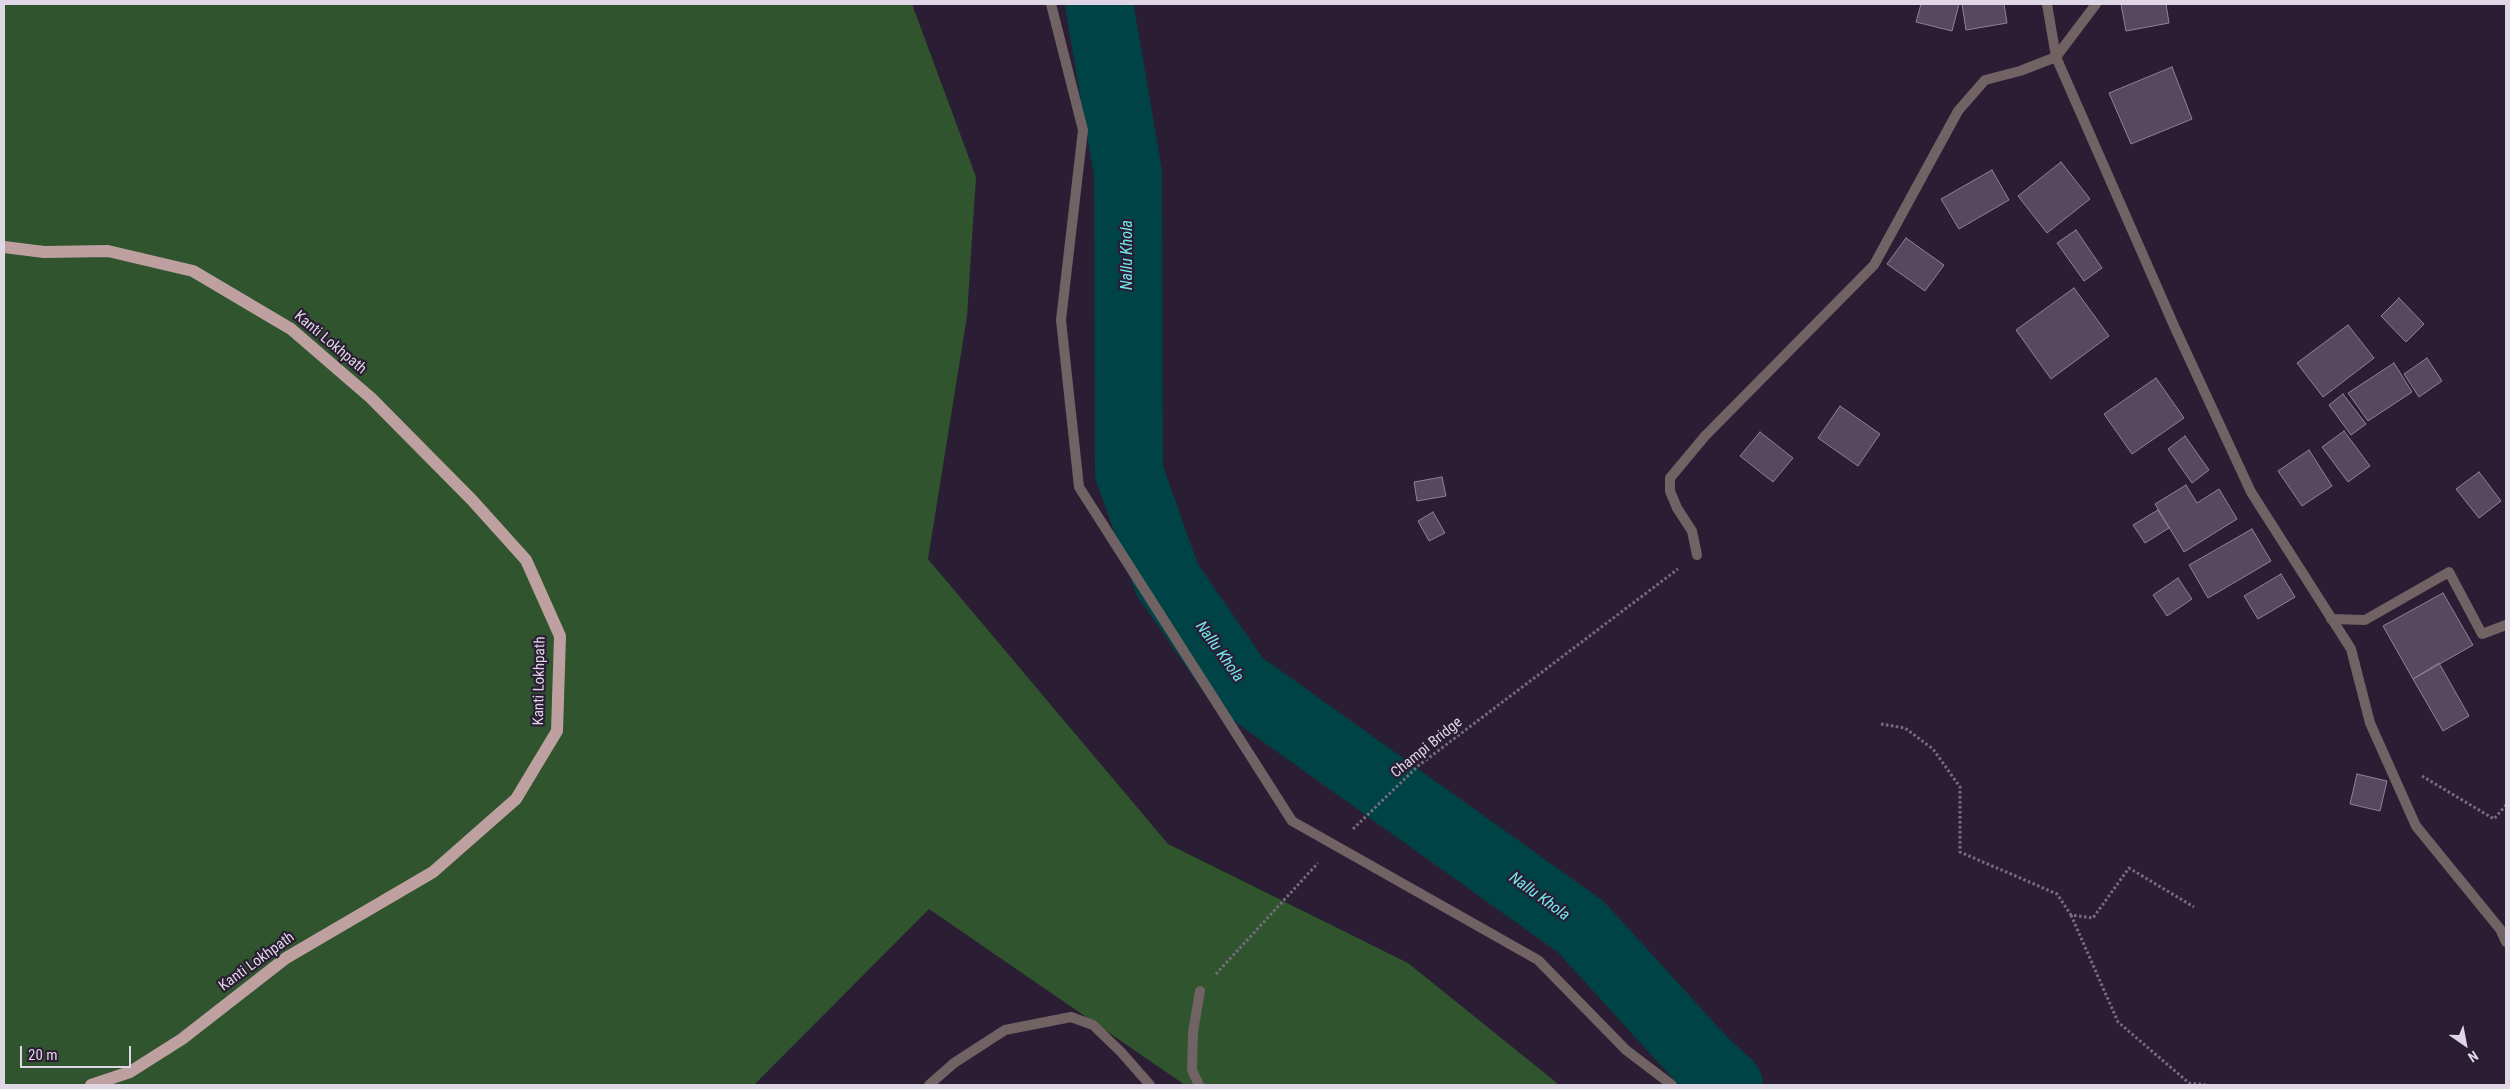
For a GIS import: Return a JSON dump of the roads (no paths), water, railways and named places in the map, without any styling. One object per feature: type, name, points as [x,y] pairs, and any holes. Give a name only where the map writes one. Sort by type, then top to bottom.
[{"type":"main road","name":"Kanti Lokhpath","points":[[4,247],[44,252],[108,251],[193,271],[291,329],[371,398],[472,500],[526,560],[560,636],[557,731],[516,799],[433,872],[286,958],[182,1039],[130,1072],[91,1085]]},
{"type":"street","points":[[1050,4],[1084,130],[1062,320],[1079,487],[1292,821],[1538,960],[1626,1050],[1672,1085]]},
{"type":"street","points":[[2047,4],[2056,57],[2155,284],[2251,492],[2351,649],[2370,723],[2416,826],[2500,929],[2506,942]]},
{"type":"street","points":[[1697,555],[1692,531],[1677,508],[1670,491],[1670,478],[1705,436],[1874,266],[1958,111],[1985,80],[2020,71],[2056,57],[2096,4]]},
{"type":"street","points":[[2331,619],[2365,620],[2449,572],[2482,634],[2506,625]]},
{"type":"street","points":[[1199,1085],[1192,1070],[1193,1032],[1200,992]]},
{"type":"street","points":[[930,1085],[954,1063],[1005,1030],[1071,1017],[1094,1025],[1150,1085]]},
{"type":"waterway","name":"Nallu Khola","points":[[1099,4],[1128,173],[1129,472],[1167,579],[1238,682],[1581,927],[1702,1060],[1729,1085]]}]
